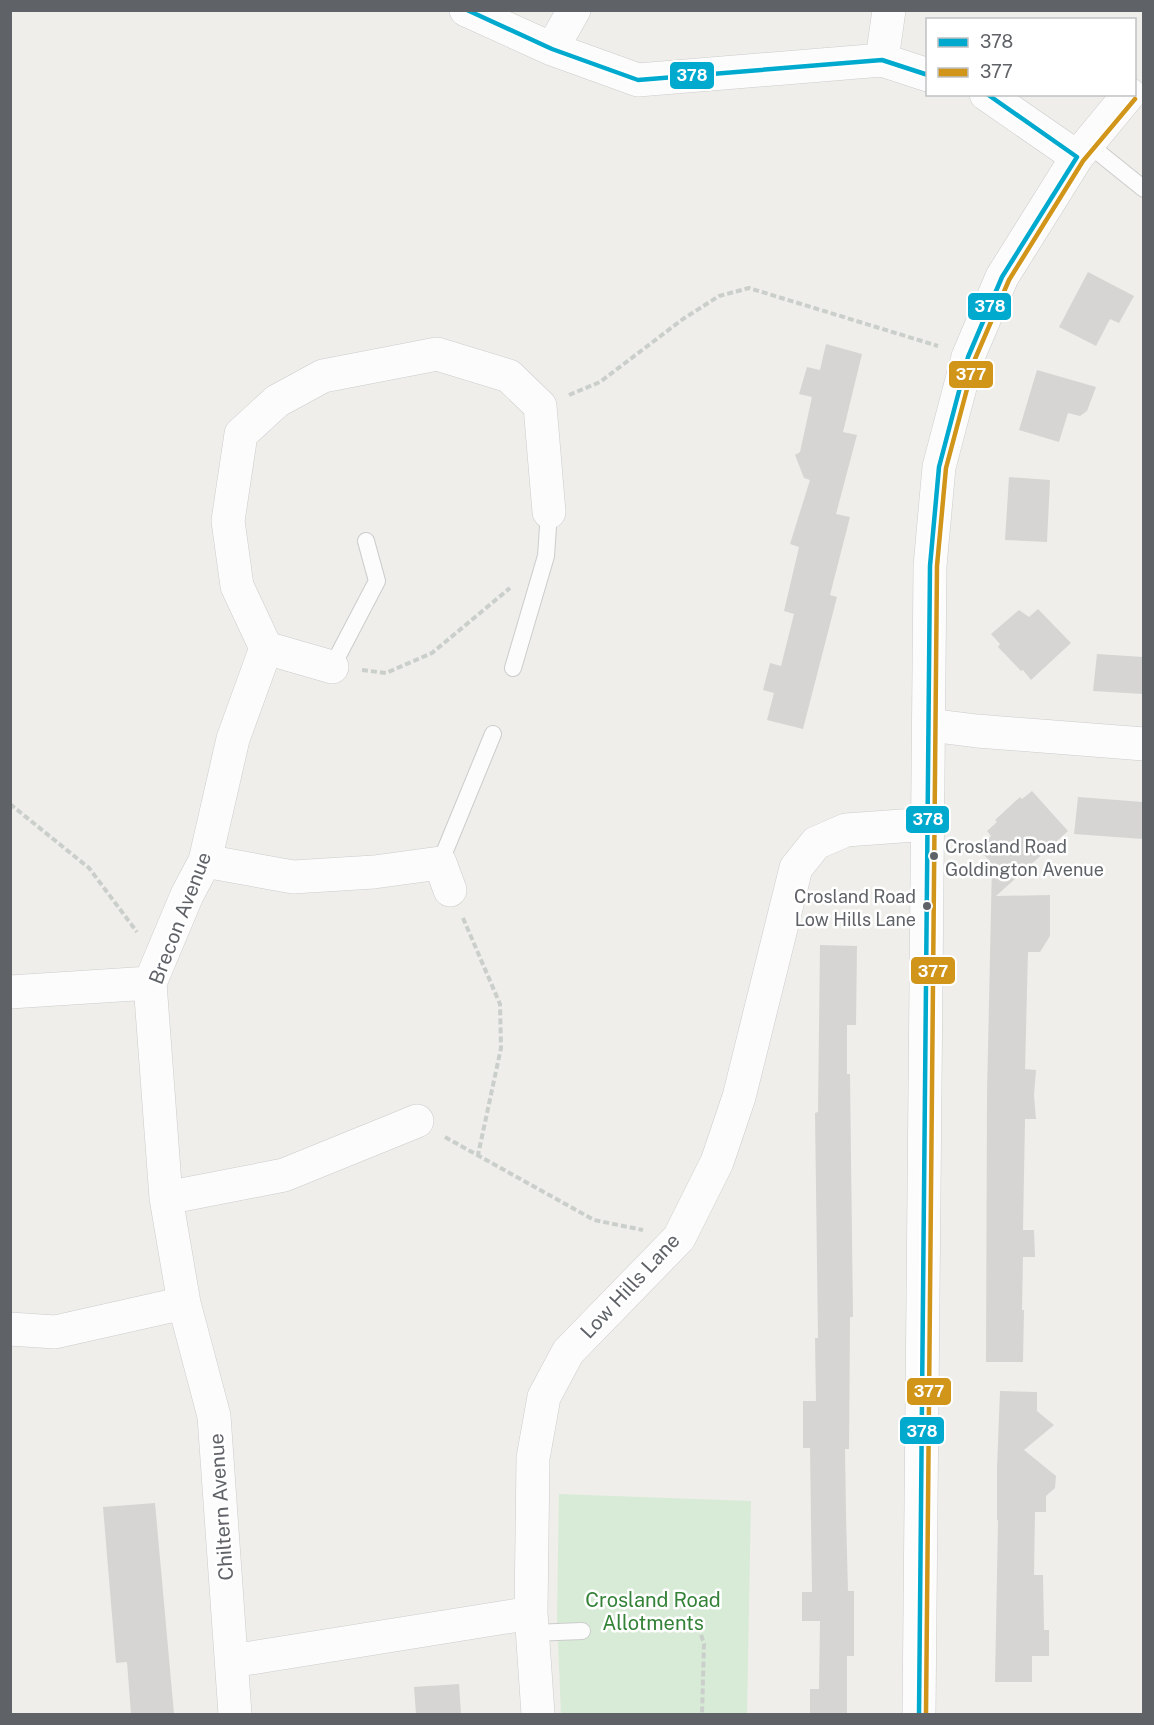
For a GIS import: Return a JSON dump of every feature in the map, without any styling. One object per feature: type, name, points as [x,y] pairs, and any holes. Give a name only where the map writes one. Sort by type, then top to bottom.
[{"type":"street","points":[[466,10],[552,49],[638,80],[882,60],[926,75]]},
{"type":"street","points":[[552,49],[574,10]]},
{"type":"street","points":[[882,60],[888,10]]},
{"type":"street","points":[[989,96],[1082,150]]},
{"type":"street","points":[[919,1714],[930,566],[939,467],[968,357],[1002,278],[1082,150],[1127,96]]},
{"type":"street","points":[[332,667],[266,648],[237,586],[228,521],[242,434],[278,401],[323,376],[437,354],[509,376],[540,406],[549,512]]},
{"type":"street","name":"Brecon Avenue","points":[[184,1303],[166,1198],[155,972],[187,895],[205,861],[232,739],[266,648]]},
{"type":"street","points":[[929,725],[976,731],[1143,744]]},
{"type":"street","name":"Low Hills Lane","points":[[538,1714],[532,1623],[533,1458],[544,1397],[568,1352],[679,1238],[717,1162],[739,1097],[796,868],[816,843],[846,830],[928,824]]},
{"type":"street","points":[[205,861],[293,877],[374,872],[445,877]]},
{"type":"street","points":[[10,992],[155,972]]},
{"type":"street","points":[[166,1198],[284,1175],[417,1121]]},
{"type":"street","points":[[10,1329],[55,1332],[184,1303]]},
{"type":"street","name":"Chiltern Avenue","points":[[184,1303],[214,1416],[235,1714]]},
{"type":"street","points":[[232,1661],[532,1623]]},
{"type":"lane","points":[[1082,150],[1143,189]]},
{"type":"lane","points":[[513,669],[546,556],[549,512]]},
{"type":"lane","points":[[332,667],[377,581],[366,541]]},
{"type":"lane","points":[[445,877],[494,734]]},
{"type":"lane","points":[[532,1623],[582,1631]]},
{"type":"path","points":[[540,406],[600,382],[683,319],[719,296],[749,288],[928,342],[968,357]]},
{"type":"path","points":[[332,667],[386,673],[432,653],[546,556]]},
{"type":"path","points":[[10,804],[89,868],[155,972]]},
{"type":"path","points":[[445,877],[500,1004],[501,1048],[478,1156]]},
{"type":"path","points":[[417,1121],[594,1220],[679,1238]]},
{"type":"path","points":[[582,1631],[613,1620],[697,1622],[704,1644],[702,1714]]},
{"type":"green space","name":"Crosland Road Allotments","points":[[559,1494],[751,1501],[747,1714],[561,1714],[557,1618]]},
{"type":"building","points":[[1088,272],[1134,296],[1119,323],[1110,319],[1096,346],[1059,327]]},
{"type":"building","points":[[826,344],[862,354],[843,432],[857,435],[836,514],[850,517],[830,595],[837,597],[803,729],[767,720],[774,693],[763,690],[770,663],[781,666],[794,614],[784,611],[799,547],[790,544],[810,480],[804,478],[795,455],[800,452],[812,397],[799,394],[807,367],[820,370]]},
{"type":"building","points":[[1037,370],[1096,387],[1087,411],[1080,416],[1068,413],[1059,442],[1019,430]]},
{"type":"building","points":[[1009,477],[1050,480],[1047,542],[1005,540]]},
{"type":"building","points":[[1038,609],[1071,643],[1031,680],[998,647],[1000,644],[991,634],[1019,610],[1029,617]]},
{"type":"building","points":[[1097,654],[1143,657],[1143,694],[1093,691]]},
{"type":"building","points":[[1032,791],[1068,831],[996,896],[1050,895],[1050,936],[1040,952],[1028,952],[1025,1069],[1036,1070],[1034,1095],[1036,1119],[1025,1119],[1023,1230],[1034,1230],[1035,1257],[1023,1257],[1023,1362],[986,1362],[987,1094],[992,864],[979,849],[991,836],[987,831],[997,822],[995,820],[1020,797],[1022,799]]},
{"type":"building","points":[[1078,797],[1143,802],[1143,839],[1074,834]]},
{"type":"building","points":[[820,945],[857,946],[856,1025],[847,1025],[847,1074],[850,1074],[853,1317],[850,1317],[849,1449],[845,1449],[848,1591],[854,1591],[854,1656],[847,1656],[847,1714],[810,1714],[810,1689],[819,1689],[820,1621],[802,1621],[802,1592],[812,1592],[810,1448],[803,1448],[803,1401],[816,1401],[815,1338],[818,1338],[815,1113],[818,1112]]},
{"type":"building","points":[[1000,1391],[1037,1392],[1037,1411],[1054,1425],[1024,1450],[1056,1476],[1055,1488],[1046,1496],[1046,1512],[1035,1512],[1034,1575],[1043,1575],[1044,1630],[1049,1630],[1049,1656],[1032,1656],[1032,1682],[995,1682]]},
{"type":"building","points":[[155,1503],[174,1714],[131,1714],[127,1662],[116,1663],[103,1507]]},
{"type":"building","points":[[459,1684],[461,1714],[416,1714],[414,1687]]},
{"type":"transit line","name":"378","points":[[467,10],[552,49],[638,80],[882,60],[926,74]]},
{"type":"transit line","name":"378","points":[[919,1714],[930,566],[939,467],[968,357],[1002,277],[1077,157],[990,96]]},
{"type":"transit line","name":"377","points":[[926,1714],[937,566],[946,468],[975,359],[1009,280],[1083,161],[1135,99]]},
{"type":"place","name":"Crosland Road Goldington Avenue","points":[[934,856]]},
{"type":"place","name":"Crosland Road Low Hills Lane","points":[[927,906]]}]
